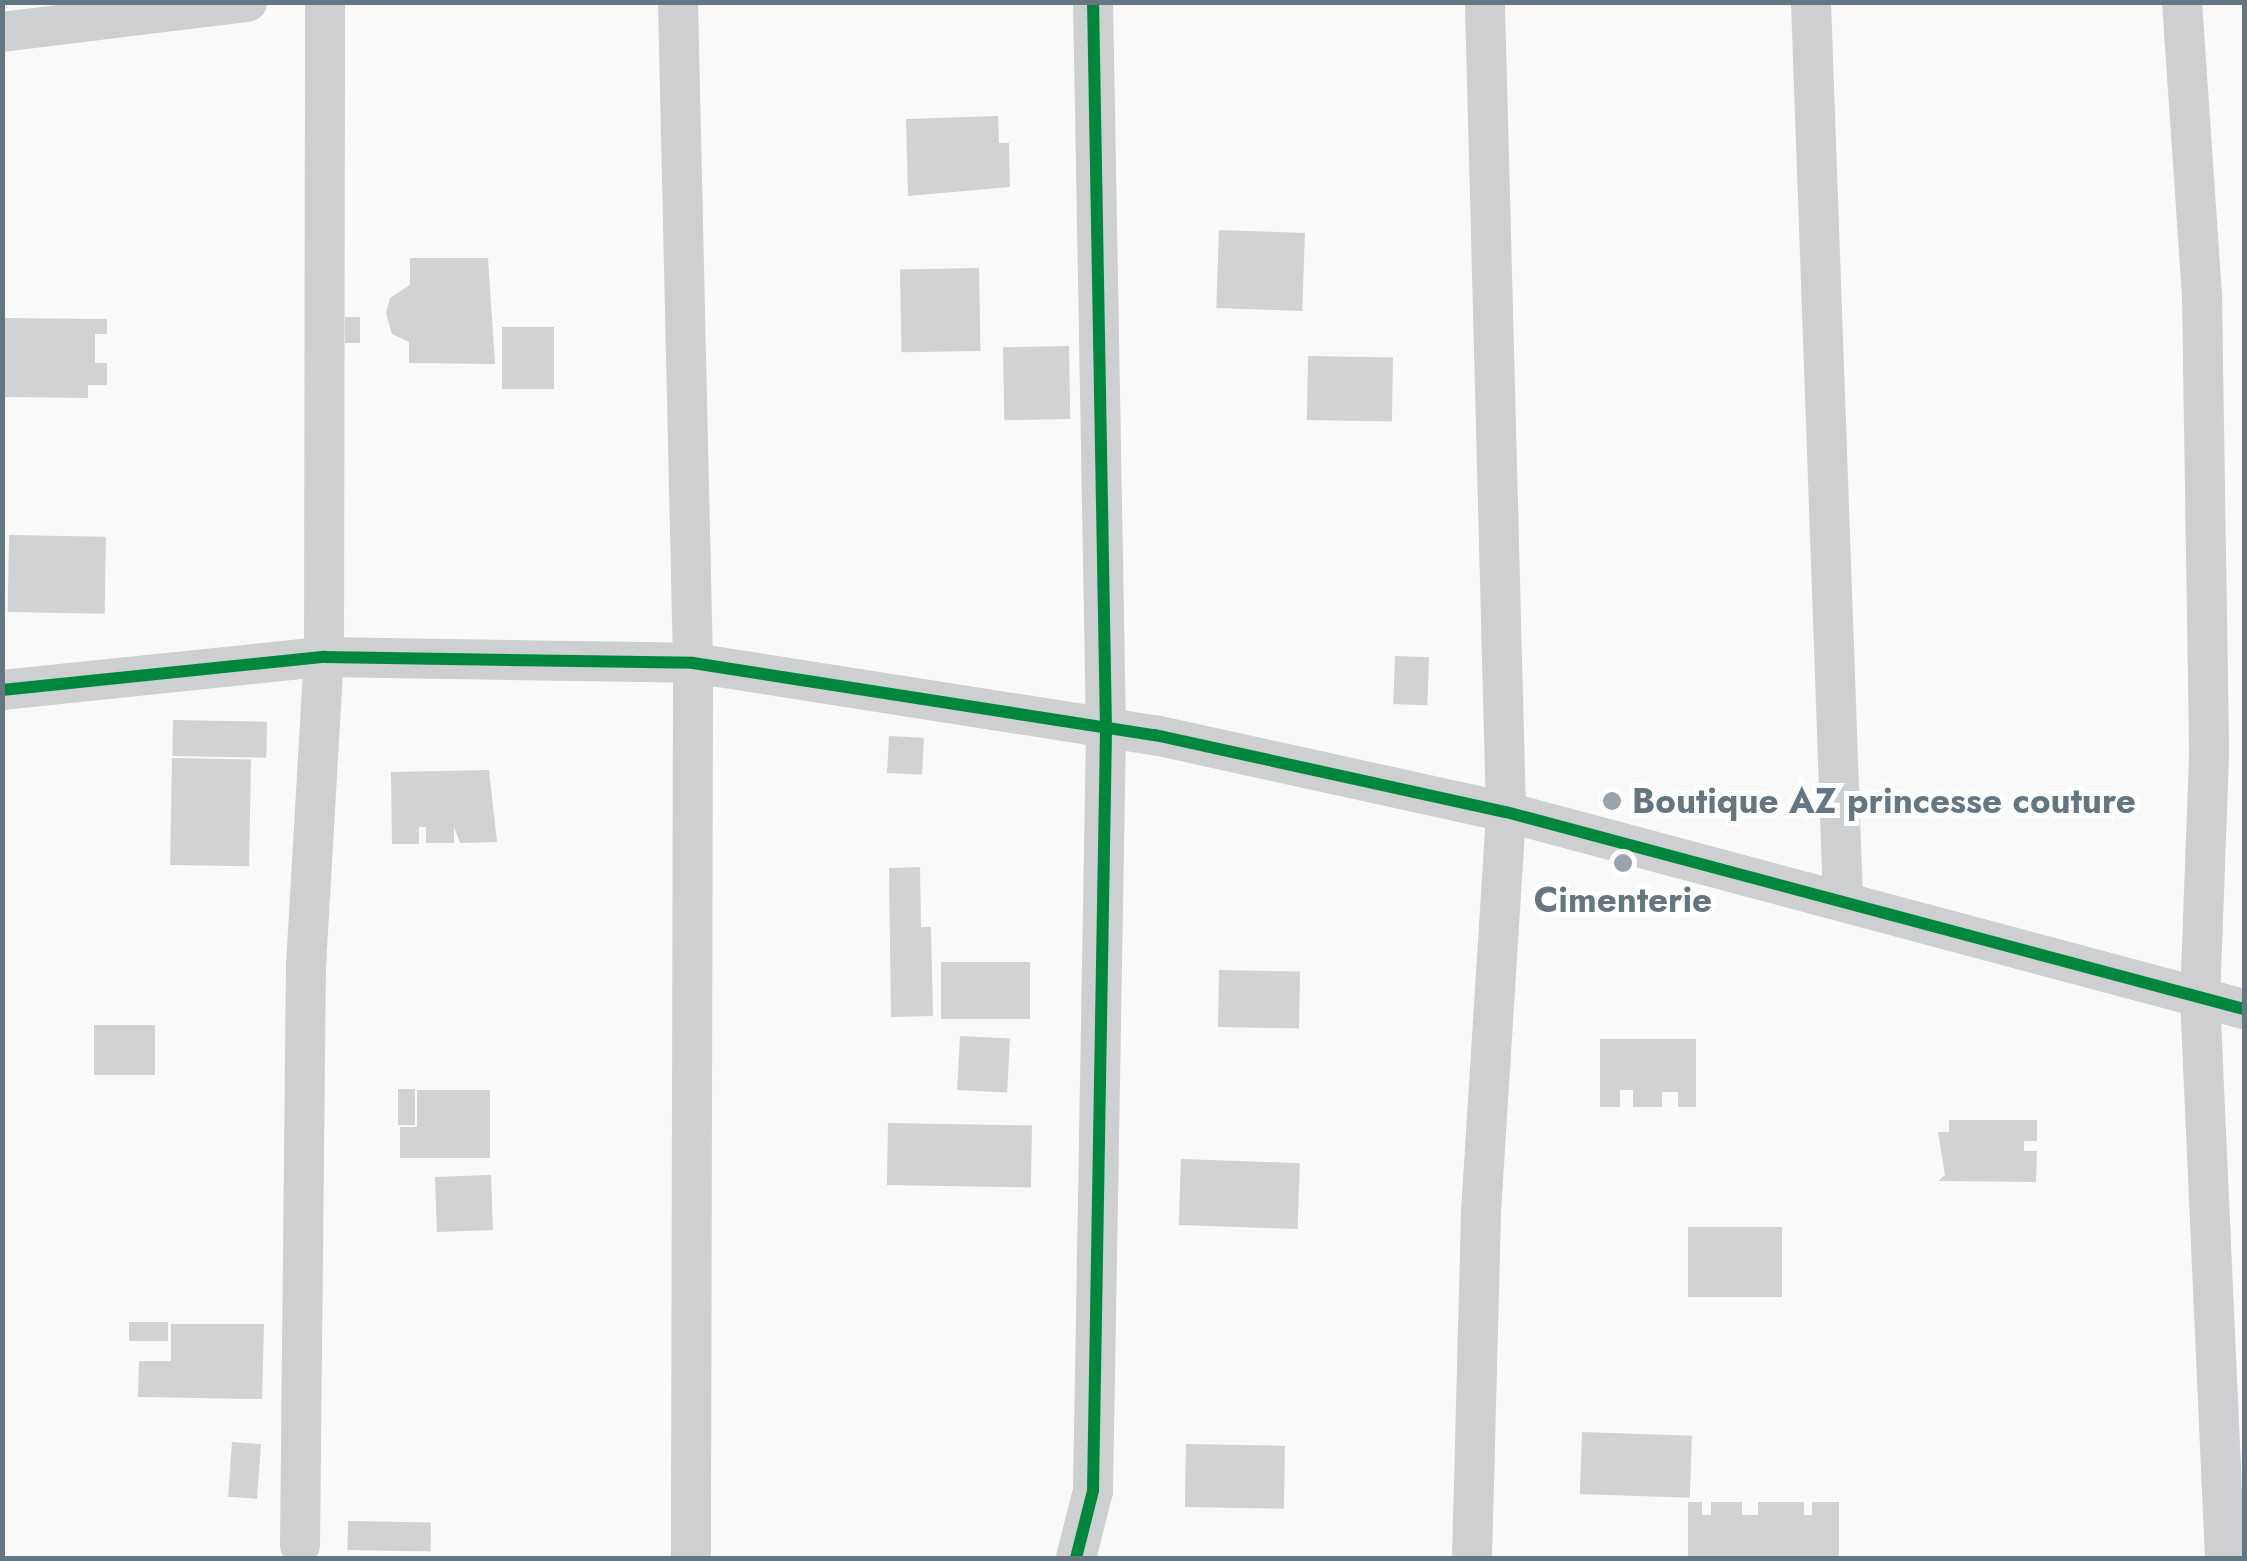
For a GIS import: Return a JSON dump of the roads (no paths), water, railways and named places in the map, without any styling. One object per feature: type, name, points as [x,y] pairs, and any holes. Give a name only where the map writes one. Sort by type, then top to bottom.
[{"type":"street","points":[[2,32],[247,2]]},
{"type":"street","points":[[300,1545],[306,966],[324,657],[325,2]]},
{"type":"street","points":[[678,2],[694,663],[691,1558]]},
{"type":"street","points":[[1076,1558],[1093,1491],[1106,729],[1092,2]]},
{"type":"street","points":[[1472,1558],[1481,1212],[1506,812],[1485,2]]},
{"type":"street","points":[[1811,2],[1843,900]]},
{"type":"street","points":[[2182,2],[2202,298],[2208,756],[2200,998],[2225,1558]]},
{"type":"street","points":[[2,690],[324,657],[694,663],[1106,729],[1506,812],[2244,1008]]},
{"type":"place","name":"Boutique AZ princesse couture","points":[[1612,801]]},
{"type":"place","name":"Cimenterie","points":[[1623,863]]}]
